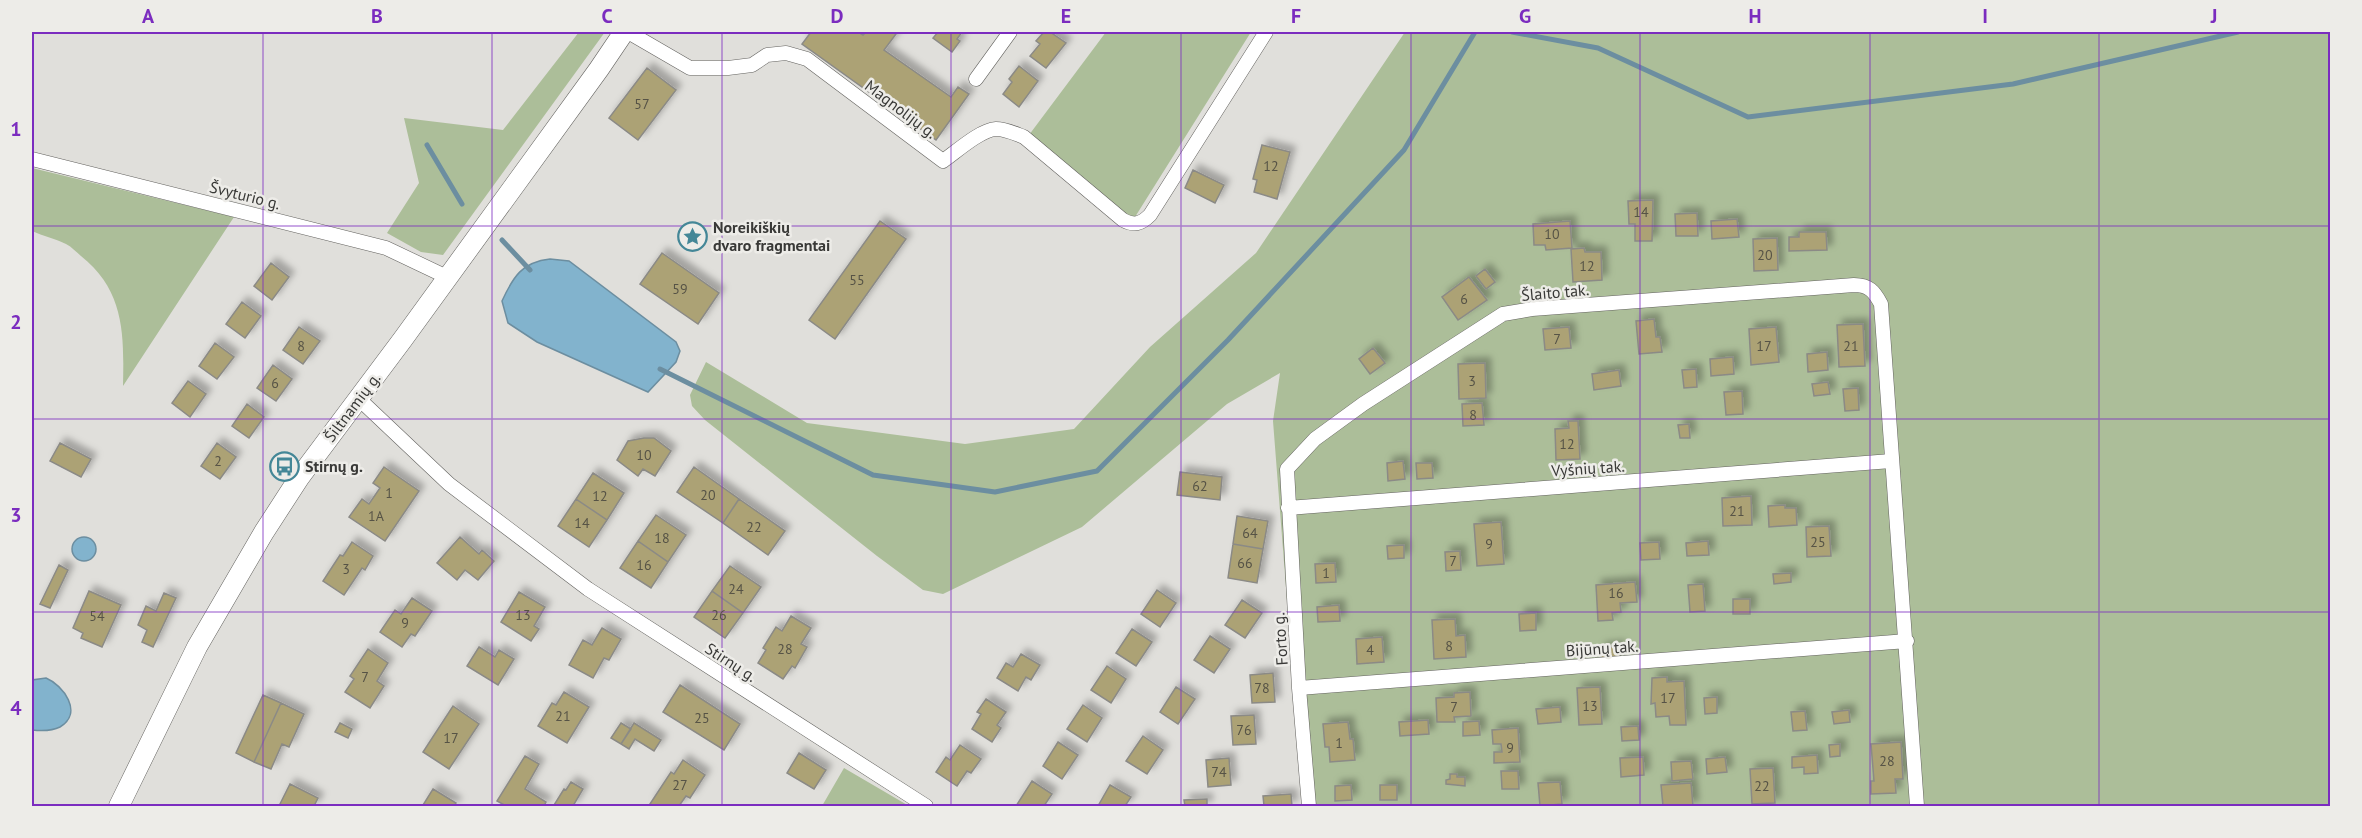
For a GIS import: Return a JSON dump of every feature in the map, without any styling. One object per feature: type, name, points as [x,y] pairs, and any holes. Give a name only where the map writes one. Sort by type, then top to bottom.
[{"type":"main road","name":"Šiltnamių g.","points":[[119,807],[197,647],[258,541],[299,478],[626,32]]},
{"type":"street","name":"Magnolijų g.","points":[[626,32],[690,68],[728,68],[752,65],[767,55],[786,53],[807,59],[943,161],[985,131],[997,129],[1024,137],[1123,220],[1135,224],[1143,222],[1150,215],[1266,32]]},
{"type":"street","points":[[976,79],[1010,32]]},
{"type":"street","name":"Švyturio g.","points":[[32,159],[386,248],[447,277]]},
{"type":"street","name":"Šlaito tak.","points":[[1287,469],[1315,439],[1363,404],[1503,314],[1532,309],[1854,285],[1865,285],[1874,291],[1881,304],[1891,461]]},
{"type":"street","name":"Stirnų g.","points":[[358,398],[449,484],[588,588],[926,807]]},
{"type":"street","points":[[1891,461],[1907,641],[1917,807]]},
{"type":"street","name":"Vyšnių tak.","points":[[1288,508],[1891,461]]},
{"type":"street","name":"Forto g.","points":[[1287,469],[1299,688],[1309,807]]},
{"type":"street","name":"Bijūnų tak.","points":[[1299,688],[1907,641]]},
{"type":"green space","points":[[579,32],[605,32],[443,255],[421,252],[387,233],[419,183],[404,118],[503,130]]},
{"type":"green space","points":[[1106,32],[1251,32],[1135,217],[1125,214],[1029,135]]},
{"type":"green space","points":[[1405,32],[2330,32],[2330,806],[1303,806],[1273,421],[1280,373],[1227,404],[1082,527],[943,594],[923,590],[877,556],[705,420],[692,406],[690,395],[706,362],[807,423],[965,444],[1074,429],[1150,347],[1256,253]]},
{"type":"green space","points":[[32,168],[234,217],[123,386],[122,332],[114,299],[95,270],[72,248],[32,231]]},
{"type":"green space","points":[[844,768],[909,806],[822,806]]},
{"type":"water","points":[[550,259],[569,261],[676,342],[680,351],[676,362],[648,392],[537,342],[508,323],[502,301],[510,285],[525,267]]},
{"type":"water","points":[[84,537],[93,540],[96,549],[93,558],[84,561],[75,558],[72,549],[75,540]]},
{"type":"water","points":[[46,678],[64,693],[71,707],[70,714],[67,721],[60,727],[32,730],[32,680]]},
{"type":"building","points":[[811,32],[858,32],[863,35],[866,32],[892,32],[896,34],[884,50],[951,97],[958,87],[969,94],[936,140],[802,44]]},
{"type":"building","points":[[938,32],[962,32],[957,39],[960,41],[952,52],[933,38]]},
{"type":"building","points":[[1044,32],[1050,32],[1066,43],[1046,68],[1030,56],[1040,44],[1036,41]]},
{"type":"building","points":[[1019,66],[1038,81],[1019,107],[1003,94],[1012,82],[1009,79]]},
{"type":"building","points":[[647,68],[676,90],[638,140],[609,118]]},
{"type":"building","points":[[1262,145],[1290,152],[1277,199],[1254,192],[1257,180],[1253,179]]},
{"type":"building","points":[[1193,170],[1224,185],[1215,203],[1185,188]]},
{"type":"building","points":[[1653,200],[1652,241],[1635,241],[1635,224],[1629,224],[1628,201]]},
{"type":"building","points":[[1697,213],[1698,236],[1676,236],[1675,214]]},
{"type":"building","points":[[1737,219],[1739,237],[1712,239],[1711,221]]},
{"type":"building","points":[[880,221],[906,239],[835,339],[809,320]]},
{"type":"building","points":[[1570,221],[1572,248],[1546,250],[1545,245],[1534,245],[1533,224]]},
{"type":"building","points":[[1799,232],[1826,232],[1827,250],[1789,251],[1789,237],[1799,237]]},
{"type":"building","points":[[1777,238],[1778,270],[1754,271],[1753,239]]},
{"type":"building","points":[[1584,248],[1585,252],[1601,252],[1602,280],[1573,282],[1571,249]]},
{"type":"building","points":[[662,253],[719,293],[698,324],[640,284]]},
{"type":"building","points":[[271,263],[289,277],[272,300],[254,286]]},
{"type":"building","points":[[1485,269],[1495,282],[1486,289],[1476,276]]},
{"type":"building","points":[[1469,277],[1487,300],[1458,320],[1442,297]]},
{"type":"building","points":[[242,302],[261,316],[245,338],[226,324]]},
{"type":"building","points":[[1654,319],[1656,337],[1660,337],[1662,352],[1639,354],[1636,321]]},
{"type":"building","points":[[1863,324],[1865,366],[1839,367],[1837,325]]},
{"type":"building","points":[[299,327],[320,341],[303,364],[283,350]]},
{"type":"building","points":[[1569,327],[1571,348],[1545,350],[1543,329]]},
{"type":"building","points":[[1776,327],[1779,362],[1751,365],[1749,329]]},
{"type":"building","points":[[215,343],[234,357],[217,379],[199,366]]},
{"type":"building","points":[[1373,348],[1385,363],[1370,374],[1359,359]]},
{"type":"building","points":[[1827,352],[1828,370],[1808,372],[1807,354]]},
{"type":"building","points":[[1733,357],[1734,374],[1711,376],[1710,359]]},
{"type":"building","points":[[1485,363],[1486,398],[1459,399],[1458,364]]},
{"type":"building","points":[[273,365],[292,379],[276,401],[257,388]]},
{"type":"building","points":[[1696,369],[1697,387],[1684,388],[1682,370]]},
{"type":"building","points":[[1619,370],[1621,386],[1594,390],[1592,374]]},
{"type":"building","points":[[188,381],[206,394],[190,417],[172,403]]},
{"type":"building","points":[[1828,382],[1830,394],[1814,396],[1812,384]]},
{"type":"building","points":[[1858,388],[1859,410],[1845,411],[1843,389]]},
{"type":"building","points":[[1742,391],[1743,414],[1726,415],[1724,392]]},
{"type":"building","points":[[1482,403],[1484,425],[1463,426],[1462,404]]},
{"type":"building","points":[[247,404],[264,417],[249,438],[232,426]]},
{"type":"building","points":[[1568,421],[1578,421],[1580,459],[1556,460],[1555,429],[1569,428]]},
{"type":"building","points":[[1689,424],[1690,438],[1680,438],[1678,425]]},
{"type":"building","points":[[654,438],[671,451],[655,476],[643,469],[638,476],[617,460],[628,441]]},
{"type":"building","points":[[60,443],[91,459],[81,477],[50,461]]},
{"type":"building","points":[[217,443],[236,457],[220,479],[201,466]]},
{"type":"building","points":[[1403,461],[1405,479],[1388,481],[1387,463]]},
{"type":"building","points":[[1416,463],[1432,463],[1433,478],[1417,479]]},
{"type":"building","points":[[384,467],[419,491],[385,541],[349,517],[362,499],[369,504],[380,488],[373,483]]},
{"type":"building","points":[[694,467],[739,499],[723,523],[677,492]]},
{"type":"building","points":[[1180,472],[1222,477],[1220,500],[1177,495]]},
{"type":"building","points":[[593,473],[624,493],[607,520],[576,499]]},
{"type":"building","points":[[1751,496],[1752,525],[1723,526],[1722,498]]},
{"type":"building","points":[[576,499],[607,520],[589,547],[558,526]]},
{"type":"building","points":[[739,499],[785,531],[768,555],[723,523]]},
{"type":"building","points":[[1785,505],[1785,508],[1796,508],[1797,525],[1769,527],[1768,506]]},
{"type":"building","points":[[656,515],[686,535],[668,562],[638,541]]},
{"type":"building","points":[[1237,516],[1268,521],[1263,549],[1233,544]]},
{"type":"building","points":[[1501,522],[1504,564],[1477,566],[1474,524]]},
{"type":"building","points":[[1829,526],[1831,556],[1807,557],[1806,527]]},
{"type":"building","points":[[460,537],[479,554],[482,550],[494,561],[478,580],[465,570],[457,580],[437,563]]},
{"type":"building","points":[[638,541],[668,562],[651,588],[620,568]]},
{"type":"building","points":[[1708,541],[1709,555],[1687,556],[1686,543]]},
{"type":"building","points":[[352,542],[373,556],[365,570],[362,568],[344,595],[323,581],[340,555],[343,556]]},
{"type":"building","points":[[1659,542],[1660,559],[1641,560],[1640,543]]},
{"type":"building","points":[[1233,544],[1263,549],[1257,583],[1228,578]]},
{"type":"building","points":[[1404,545],[1404,558],[1388,559],[1387,546]]},
{"type":"building","points":[[1460,551],[1461,570],[1446,571],[1445,552]]},
{"type":"building","points":[[1335,563],[1336,582],[1316,583],[1315,564]]},
{"type":"building","points":[[59,565],[68,570],[50,608],[40,604]]},
{"type":"building","points":[[730,566],[761,587],[743,613],[712,591]]},
{"type":"building","points":[[1791,573],[1791,582],[1774,584],[1773,574]]},
{"type":"building","points":[[1635,582],[1637,602],[1620,603],[1621,612],[1612,613],[1613,620],[1598,621],[1596,585]]},
{"type":"building","points":[[1703,584],[1705,611],[1690,612],[1688,585]]},
{"type":"building","points":[[1157,590],[1176,603],[1160,627],[1141,614]]},
{"type":"building","points":[[89,591],[121,605],[102,647],[81,638],[83,633],[73,628]]},
{"type":"building","points":[[712,591],[743,613],[725,638],[694,617]]},
{"type":"building","points":[[519,592],[545,607],[534,626],[539,629],[531,641],[501,622]]},
{"type":"building","points":[[164,593],[176,598],[153,647],[142,642],[147,630],[138,625],[146,606],[156,611]]},
{"type":"building","points":[[412,598],[432,611],[415,636],[411,634],[402,647],[380,632],[395,610],[401,614]]},
{"type":"building","points":[[1733,599],[1750,599],[1750,614],[1733,614]]},
{"type":"building","points":[[1242,600],[1262,613],[1245,638],[1225,625]]},
{"type":"building","points":[[1339,605],[1340,621],[1318,622],[1317,607]]},
{"type":"building","points":[[1536,613],[1536,630],[1520,631],[1519,614]]},
{"type":"building","points":[[791,616],[811,628],[801,644],[807,647],[795,668],[792,666],[783,679],[758,663],[766,650],[763,648],[776,627],[782,631]]},
{"type":"building","points":[[1455,619],[1456,636],[1465,635],[1466,657],[1434,659],[1432,620]]},
{"type":"building","points":[[602,628],[621,639],[609,660],[604,658],[593,678],[569,665],[583,640],[592,645]]},
{"type":"building","points":[[1132,629],[1152,642],[1136,666],[1116,653]]},
{"type":"building","points":[[1210,636],[1230,649],[1214,673],[1194,660]]},
{"type":"building","points":[[1382,637],[1384,662],[1357,664],[1356,639]]},
{"type":"building","points":[[1619,646],[1620,657],[1601,659],[1600,648]]},
{"type":"building","points":[[479,647],[495,657],[499,650],[514,659],[498,685],[467,666]]},
{"type":"building","points":[[368,649],[388,663],[377,681],[384,686],[370,708],[345,692],[354,679],[350,676]]},
{"type":"building","points":[[1021,654],[1040,665],[1031,680],[1026,677],[1018,691],[997,678],[1006,663],[1013,667]]},
{"type":"building","points":[[1107,666],[1126,679],[1111,703],[1091,690]]},
{"type":"building","points":[[1273,673],[1275,702],[1252,703],[1250,675]]},
{"type":"building","points":[[1667,677],[1667,682],[1684,681],[1686,725],[1670,725],[1669,716],[1656,717],[1655,703],[1651,704],[1652,678]]},
{"type":"building","points":[[680,685],[740,724],[724,750],[663,712]]},
{"type":"building","points":[[1176,687],[1195,699],[1178,724],[1160,712]]},
{"type":"building","points":[[1600,687],[1602,724],[1579,725],[1577,688]]},
{"type":"building","points":[[564,692],[589,707],[567,743],[538,726],[552,703],[556,705]]},
{"type":"building","points":[[1470,692],[1471,716],[1454,717],[1455,722],[1437,722],[1436,698],[1454,697],[1454,693]]},
{"type":"building","points":[[263,695],[281,703],[254,762],[236,753]]},
{"type":"building","points":[[1717,697],[1717,713],[1705,714],[1704,698]]},
{"type":"building","points":[[986,699],[1006,712],[997,725],[1001,728],[992,742],[972,729],[981,714],[977,712]]},
{"type":"building","points":[[281,703],[304,714],[289,747],[282,744],[271,769],[254,762]]},
{"type":"building","points":[[1083,705],[1102,718],[1087,742],[1067,729]]},
{"type":"building","points":[[453,706],[479,724],[449,769],[423,752]]},
{"type":"building","points":[[1560,707],[1561,722],[1538,724],[1536,709]]},
{"type":"building","points":[[1849,710],[1850,722],[1834,724],[1832,712]]},
{"type":"building","points":[[1805,711],[1807,730],[1793,731],[1791,712]]},
{"type":"building","points":[[1254,715],[1256,744],[1233,745],[1231,716]]},
{"type":"building","points":[[1428,720],[1429,734],[1400,736],[1399,722]]},
{"type":"building","points":[[1479,721],[1480,735],[1463,736],[1463,722]]},
{"type":"building","points":[[1348,722],[1350,739],[1353,739],[1355,760],[1330,762],[1329,747],[1325,747],[1323,724]]},
{"type":"building","points":[[340,723],[352,729],[348,738],[335,732]]},
{"type":"building","points":[[621,723],[631,729],[621,744],[611,738]]},
{"type":"building","points":[[634,723],[661,740],[654,751],[635,739],[629,749],[621,744]]},
{"type":"building","points":[[1638,726],[1639,740],[1622,741],[1621,727]]},
{"type":"building","points":[[1518,728],[1520,762],[1494,763],[1494,752],[1502,752],[1501,744],[1493,744],[1492,730]]},
{"type":"building","points":[[1143,736],[1163,750],[1147,774],[1126,761]]},
{"type":"building","points":[[1058,742],[1078,755],[1062,779],[1043,766]]},
{"type":"building","points":[[1901,742],[1903,779],[1895,779],[1896,793],[1871,794],[1871,781],[1874,781],[1871,744]]},
{"type":"building","points":[[1840,744],[1840,756],[1830,757],[1829,745]]},
{"type":"building","points":[[960,745],[981,759],[971,773],[967,771],[957,786],[936,772],[946,757],[950,760]]},
{"type":"building","points":[[799,753],[826,770],[814,789],[787,773]]},
{"type":"building","points":[[1817,755],[1818,773],[1804,774],[1804,767],[1792,768],[1792,757]]},
{"type":"building","points":[[525,756],[539,764],[525,789],[546,802],[544,806],[506,806],[497,801]]},
{"type":"building","points":[[1643,757],[1644,775],[1621,777],[1620,758]]},
{"type":"building","points":[[1725,757],[1727,772],[1707,774],[1706,759]]},
{"type":"building","points":[[1229,758],[1231,785],[1208,787],[1206,760]]},
{"type":"building","points":[[683,760],[705,775],[690,798],[686,796],[679,806],[650,804],[671,772],[674,774]]},
{"type":"building","points":[[1691,761],[1693,779],[1672,781],[1671,762]]},
{"type":"building","points":[[1773,768],[1775,803],[1752,804],[1750,769]]},
{"type":"building","points":[[1501,771],[1518,771],[1519,789],[1502,789]]},
{"type":"building","points":[[1450,774],[1465,777],[1465,786],[1446,784],[1446,780],[1450,779]]},
{"type":"building","points":[[1032,781],[1052,794],[1044,806],[1016,806]]},
{"type":"building","points":[[571,782],[583,789],[573,806],[554,805],[564,789],[566,790]]},
{"type":"building","points":[[1560,782],[1562,804],[1540,806],[1538,783]]},
{"type":"building","points":[[1691,783],[1693,806],[1663,806],[1661,785]]},
{"type":"building","points":[[290,784],[318,798],[314,806],[279,806]]},
{"type":"building","points":[[1110,785],[1131,797],[1125,806],[1098,806]]},
{"type":"building","points":[[1351,785],[1352,800],[1335,801],[1335,786]]},
{"type":"building","points":[[1380,785],[1397,785],[1397,800],[1380,800]]},
{"type":"building","points":[[433,789],[456,803],[454,806],[423,805]]},
{"type":"building","points":[[1291,794],[1292,806],[1264,806],[1263,796]]},
{"type":"building","points":[[1207,799],[1207,806],[1185,806],[1184,800]]},
{"type":"waterway","points":[[660,369],[873,475],[995,492],[1097,471],[1228,340],[1404,150],[1475,32]]},
{"type":"waterway","points":[[1512,32],[1598,48],[1748,117],[2013,84],[2238,32]]},
{"type":"waterway","points":[[427,145],[462,204]]},
{"type":"waterway","points":[[502,240],[530,270]]},
{"type":"place","name":"Noreikiškių dvaro fragmentai","points":[[692,236]]},
{"type":"place","name":"Stirnų g.","points":[[284,466]]}]
